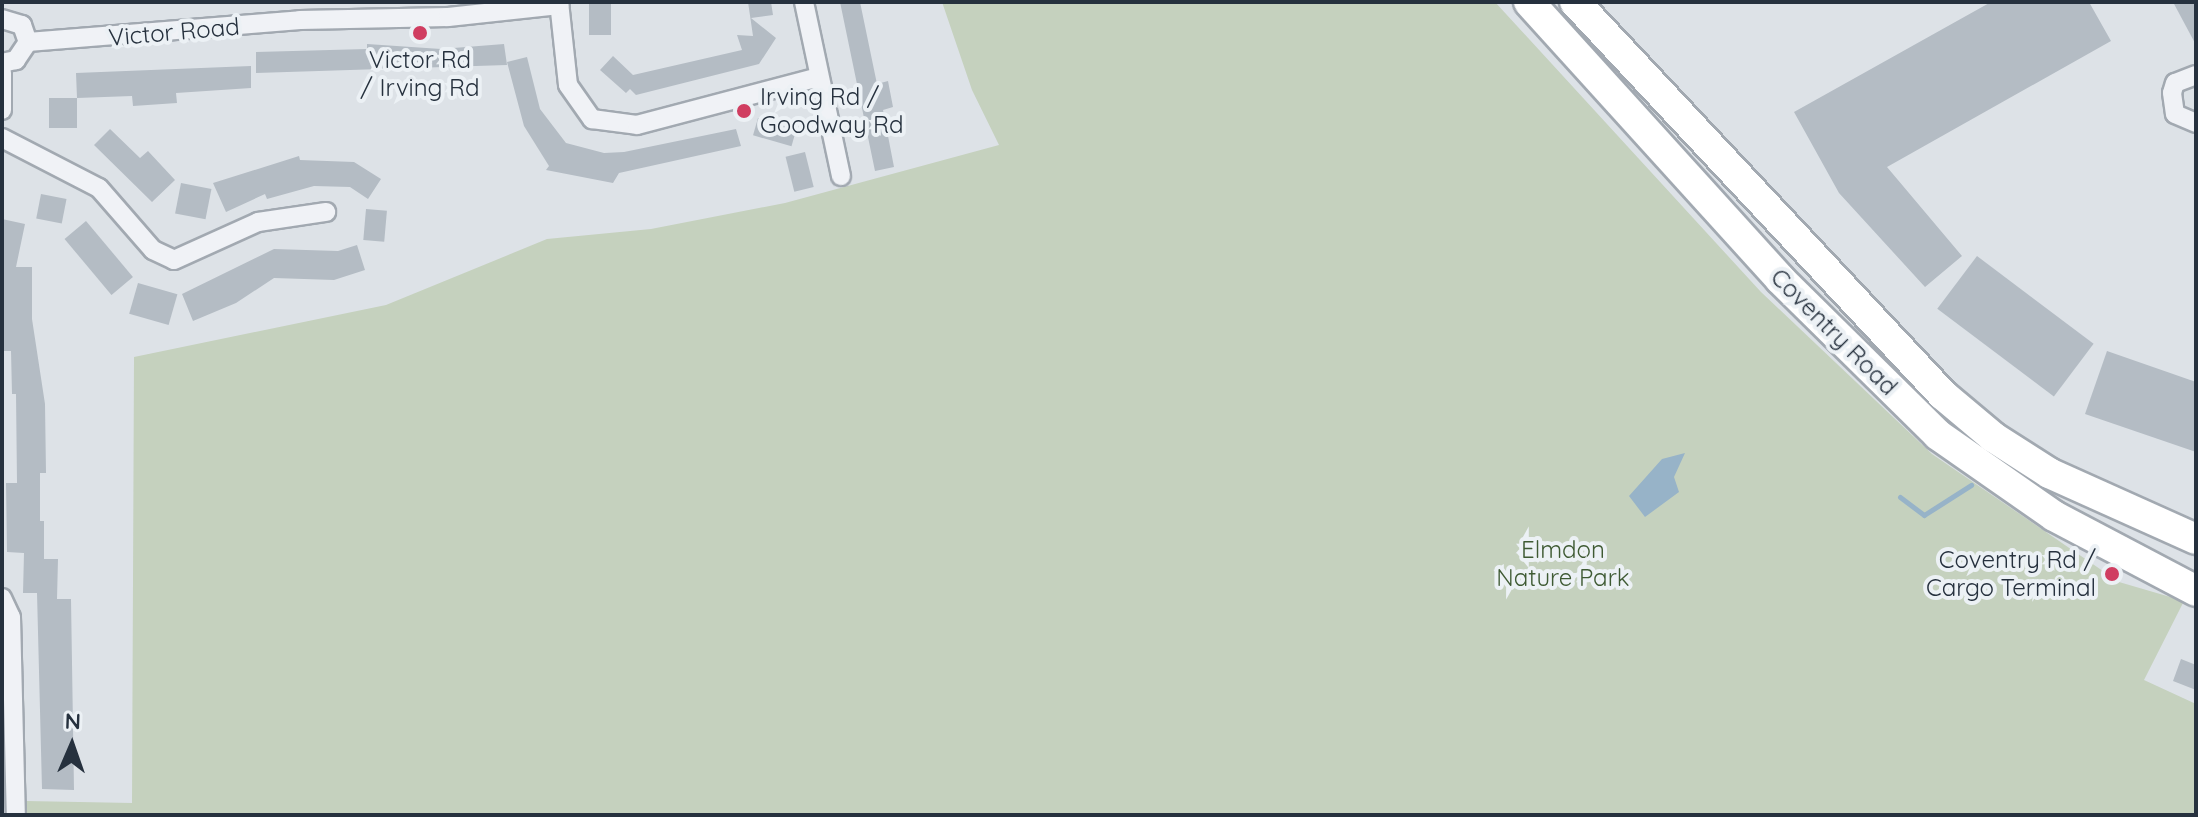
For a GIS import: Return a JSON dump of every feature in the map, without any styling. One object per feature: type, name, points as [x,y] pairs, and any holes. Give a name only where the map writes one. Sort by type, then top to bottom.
[{"type":"highway","name":"Coventry Road","points":[[1529,2],[1780,279],[1938,435],[2054,516],[2196,591]]},
{"type":"highway","name":"Coventry Road","points":[[1575,2],[1943,395],[1993,437],[2049,473],[2196,539]]},
{"type":"highway","points":[[2049,473],[2138,530],[2196,557]]},
{"type":"street","points":[[804,2],[841,176]]},
{"type":"street","points":[[559,3],[572,98],[592,119],[605,123],[637,125],[702,111],[819,77]]},
{"type":"street","name":"Victor Road","points":[[28,42],[299,11],[448,17],[559,3]]},
{"type":"street","points":[[2,63],[16,60],[28,42],[22,25],[4,13]]},
{"type":"street","points":[[2,73],[2,110]]},
{"type":"street","points":[[2196,75],[2175,83],[2172,105],[2183,122],[2196,123]]},
{"type":"street","points":[[2,138],[99,188],[153,250],[174,260],[258,222],[326,212]]},
{"type":"street","points":[[2,598],[11,617],[16,815]]},
{"type":"green space","name":"Elmdon Nature Park","points":[[942,2],[1495,2],[1761,292],[1932,454],[2119,582],[2184,601],[2144,680],[2196,704],[2196,815],[26,815],[26,801],[132,803],[134,357],[386,305],[547,239],[651,229],[785,203],[999,145],[972,90]]},
{"type":"water","points":[[1685,453],[1674,477],[1679,492],[1645,517],[1629,496],[1662,459]]},
{"type":"building","points":[[589,2],[611,2],[611,35],[589,35]]},
{"type":"building","points":[[748,2],[771,2],[773,15],[751,18],[776,38],[759,64],[636,95],[630,89],[626,93],[600,70],[613,56],[633,75],[742,50],[737,35],[753,36]]},
{"type":"building","points":[[840,2],[860,2],[877,84],[888,81],[893,107],[883,110],[894,167],[875,171]]},
{"type":"building","points":[[1991,2],[2089,2],[2111,41],[1887,167],[1962,256],[1925,287],[1839,193],[1794,112]]},
{"type":"building","points":[[2173,2],[2196,2],[2196,45]]},
{"type":"building","points":[[367,44],[441,49],[504,44],[507,65],[256,73],[256,52],[367,49]]},
{"type":"building","points":[[527,57],[540,109],[566,143],[604,153],[624,152],[736,129],[741,146],[619,173],[613,183],[546,170],[549,166],[524,126],[507,62]]},
{"type":"building","points":[[251,66],[251,88],[176,93],[177,103],[133,106],[132,96],[77,98],[76,73]]},
{"type":"building","points":[[49,98],[77,98],[77,128],[49,128]]},
{"type":"building","points":[[758,118],[796,129],[791,146],[753,135]]},
{"type":"building","points":[[110,129],[140,158],[148,151],[175,180],[152,202],[94,145]]},
{"type":"building","points":[[805,152],[814,187],[794,192],[786,157]]},
{"type":"building","points":[[299,156],[300,160],[354,162],[381,179],[368,199],[350,187],[314,186],[267,199],[265,194],[226,212],[213,183]]},
{"type":"building","points":[[181,183],[211,189],[206,219],[175,213]]},
{"type":"building","points":[[41,194],[67,199],[62,224],[36,219]]},
{"type":"building","points":[[366,209],[387,211],[384,242],[363,240]]},
{"type":"building","points":[[2,219],[25,224],[16,267],[32,267],[32,319],[45,404],[46,473],[40,473],[40,521],[44,521],[44,559],[58,559],[57,599],[71,599],[74,790],[42,789],[37,593],[23,593],[24,553],[7,552],[6,483],[17,483],[16,394],[12,394],[11,351],[2,351]]},
{"type":"building","points":[[86,221],[133,277],[111,295],[65,239]]},
{"type":"building","points":[[357,245],[365,270],[334,280],[274,278],[236,303],[193,321],[182,294],[274,249],[338,251]]},
{"type":"building","points":[[1977,256],[2094,344],[2054,397],[1937,309]]},
{"type":"building","points":[[138,283],[177,294],[169,325],[129,314]]},
{"type":"building","points":[[2107,351],[2196,382],[2196,452],[2085,414]]},
{"type":"building","points":[[2181,659],[2196,665],[2196,690],[2173,681]]},
{"type":"waterway","points":[[1900,497],[1924,515],[1971,485]]},
{"type":"place","name":"Victor Rd / Irving Rd","points":[[420,33]]},
{"type":"place","name":"Irving Rd / Goodway Rd","points":[[744,111]]},
{"type":"place","name":"Coventry Rd / Cargo Terminal","points":[[2112,574]]}]
